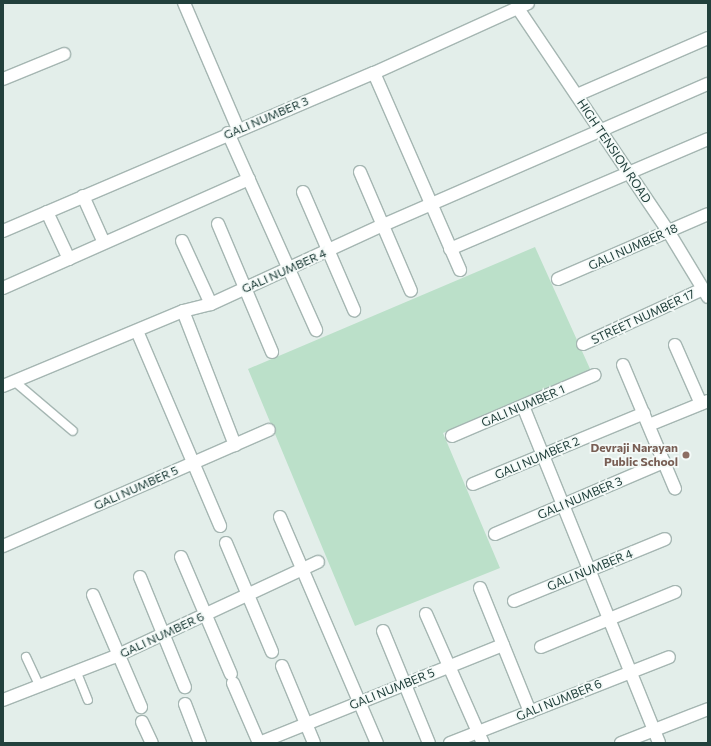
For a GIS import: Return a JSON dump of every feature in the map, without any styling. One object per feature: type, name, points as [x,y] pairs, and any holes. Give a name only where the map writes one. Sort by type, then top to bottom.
[{"type":"street","points":[[184,3],[233,131],[249,179],[290,268],[316,330]]},
{"type":"street","name":"GALI NUMBER 3","points":[[3,231],[233,131],[374,73],[522,5]]},
{"type":"street","name":"HIGH TENSION ROAD","points":[[522,5],[601,133],[668,232],[706,293]]},
{"type":"street","points":[[577,95],[708,38]]},
{"type":"street","points":[[3,79],[64,54]]},
{"type":"street","points":[[374,73],[460,270]]},
{"type":"street","name":"GALI NUMBER 4","points":[[9,383],[183,311],[211,304],[383,225],[601,133],[708,84]]},
{"type":"street","points":[[450,249],[708,139]]},
{"type":"street","points":[[360,172],[411,291]]},
{"type":"street","points":[[3,288],[249,179]]},
{"type":"street","points":[[303,192],[354,310]]},
{"type":"street","points":[[83,196],[104,243]]},
{"type":"street","points":[[47,212],[69,259]]},
{"type":"street","name":"GALI NUMBER 18","points":[[558,279],[708,214]]},
{"type":"street","points":[[218,224],[272,352]]},
{"type":"street","points":[[182,241],[211,304]]},
{"type":"street","name":"STREET NUMBER 17","points":[[583,344],[706,293]]},
{"type":"street","points":[[183,311],[235,445]]},
{"type":"street","points":[[137,331],[220,526]]},
{"type":"street","points":[[649,425],[705,403],[675,345]]},
{"type":"street","points":[[623,365],[675,488]]},
{"type":"street","name":"GALI NUMBER 1","points":[[452,436],[594,375]]},
{"type":"street","points":[[523,406],[659,743]]},
{"type":"street","name":"GALI NUMBER 2","points":[[473,484],[544,456],[644,413]]},
{"type":"street","name":"GALI NUMBER 5","points":[[3,546],[269,430]]},
{"type":"street","name":"GALI NUMBER 3","points":[[495,534],[664,462]]},
{"type":"street","points":[[280,517],[377,743]]},
{"type":"street","name":"GALI NUMBER 4","points":[[514,601],[665,539]]},
{"type":"street","points":[[226,543],[272,652]]},
{"type":"street","points":[[181,557],[259,743]]},
{"type":"street","name":"GALI NUMBER 6","points":[[3,700],[40,687],[119,655],[318,562]]},
{"type":"street","points":[[140,577],[185,687]]},
{"type":"street","points":[[480,588],[530,712]]},
{"type":"street","points":[[541,647],[675,592]]},
{"type":"street","points":[[93,595],[141,707]]},
{"type":"street","points":[[426,614],[481,738]]},
{"type":"street","points":[[383,630],[429,743]]},
{"type":"street","name":"GALI NUMBER 5","points":[[259,743],[503,645]]},
{"type":"street","name":"GALI NUMBER 6","points":[[450,743],[481,738],[530,712],[669,657]]},
{"type":"street","points":[[282,666],[314,743]]},
{"type":"street","points":[[185,704],[200,743]]},
{"type":"street","points":[[621,743],[708,708]]},
{"type":"street","points":[[142,722],[152,743]]},
{"type":"lane","points":[[9,383],[73,431]]},
{"type":"lane","points":[[26,658],[40,687]]},
{"type":"lane","points":[[77,672],[88,700]]},
{"type":"green space","points":[[535,247],[591,371],[443,433],[500,568],[355,626],[248,369]]},
{"type":"place","name":"Devraji Narayan Public School","points":[[686,455]]}]
